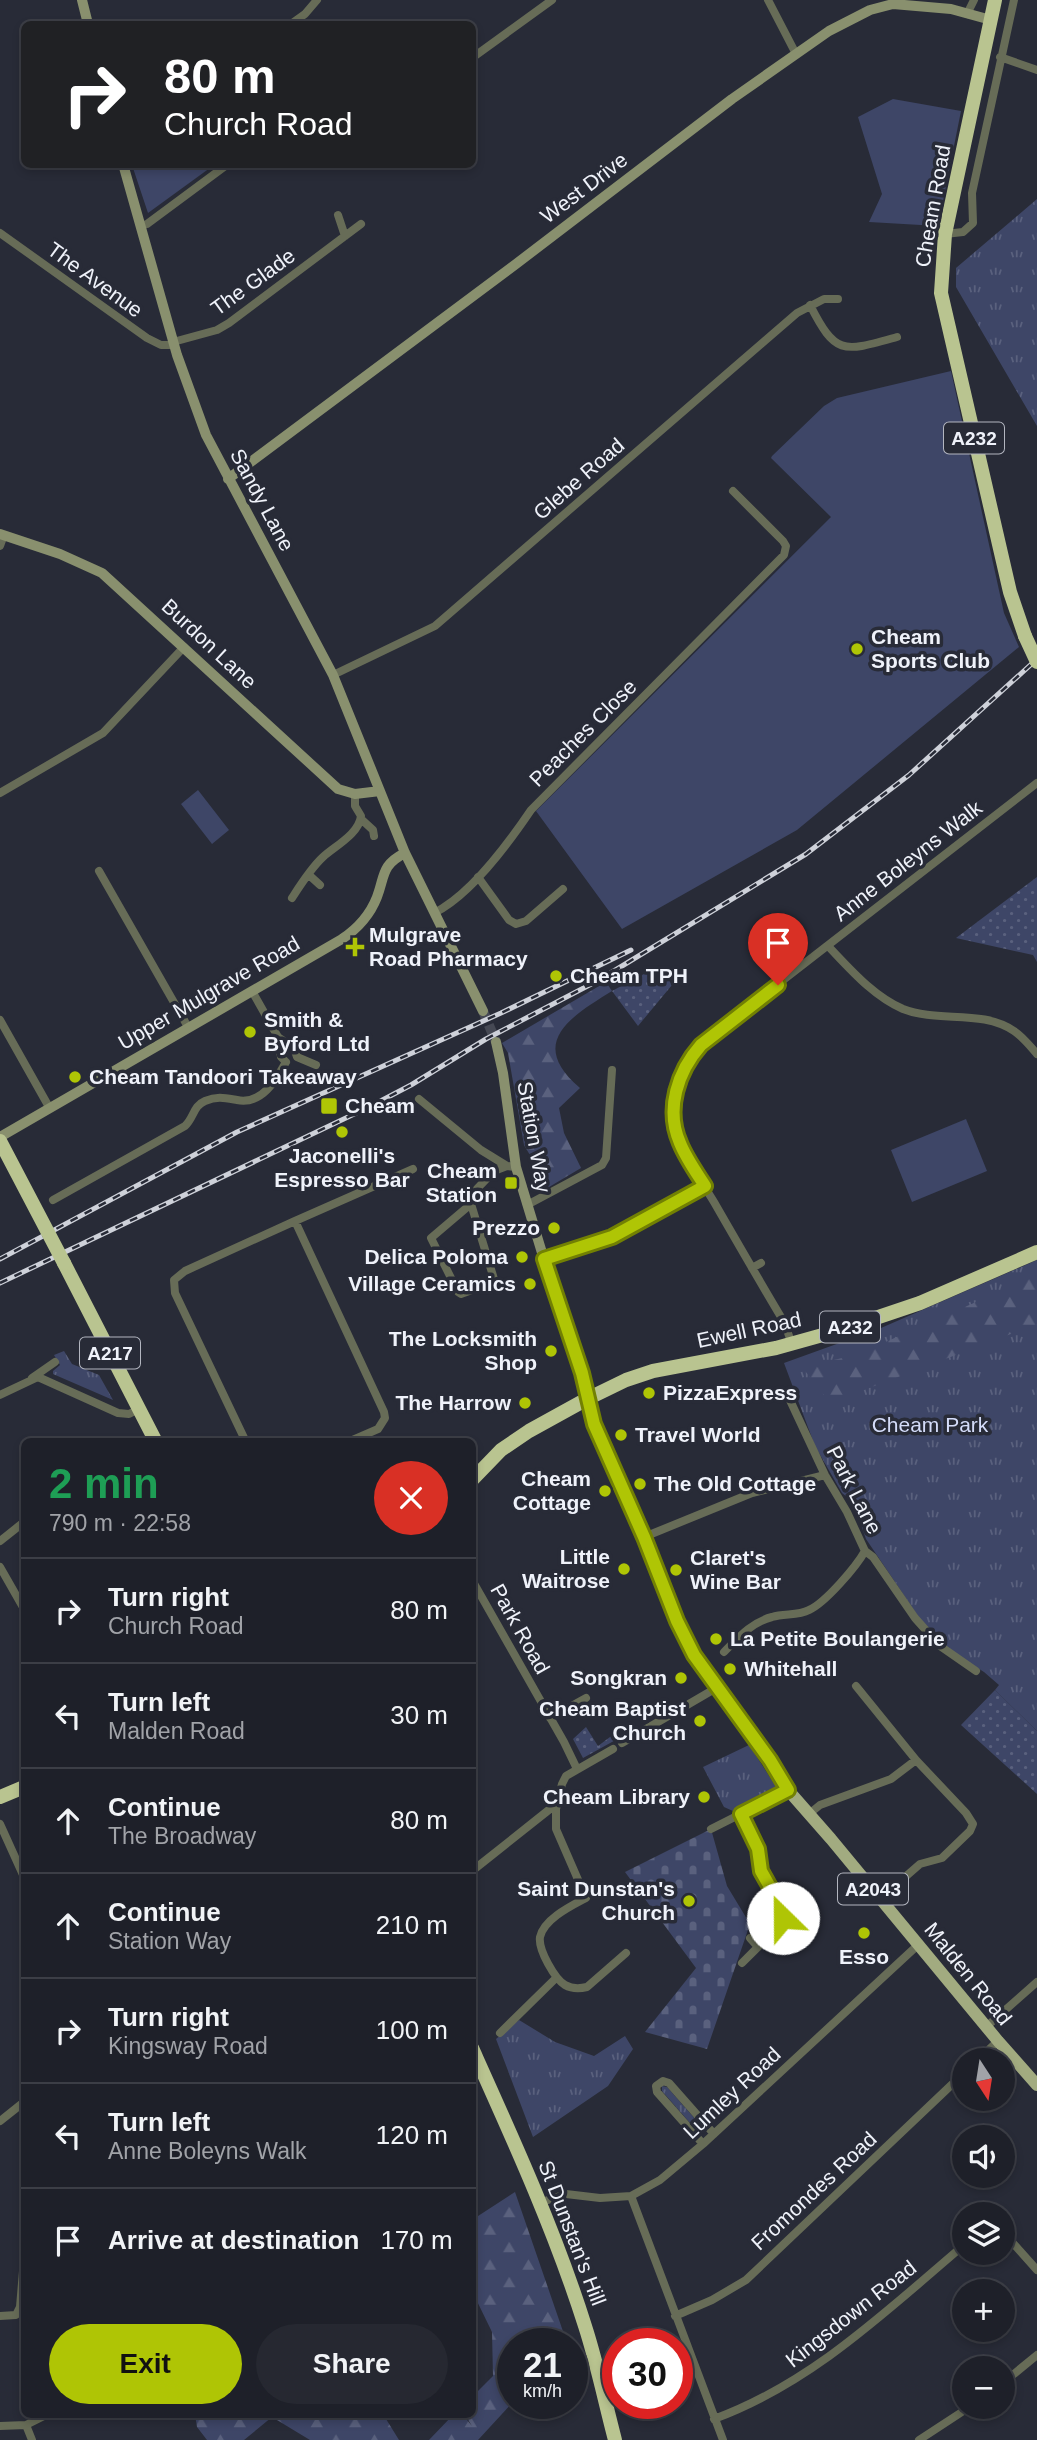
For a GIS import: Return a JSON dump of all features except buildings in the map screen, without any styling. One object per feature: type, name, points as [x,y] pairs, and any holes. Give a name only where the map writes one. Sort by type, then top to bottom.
[{"type":"highway","name":"Cheam Road","points":[[995,0],[945,233],[941,267],[942,293],[1010,592],[1037,662]]},
{"type":"highway","name":"A217","points":[[0,1139],[154,1438]]},
{"type":"highway","name":"Ewell Road","points":[[587,1399],[626,1380],[653,1371],[792,1344],[891,1314],[1037,1252]]},
{"type":"highway","name":"A232","points":[[476,1476],[500,1450],[587,1399]]},
{"type":"highway","points":[[0,1797],[21,1788]]},
{"type":"highway","name":"St Dunstan's Hill","points":[[476,2057],[540,2203],[586,2327],[615,2440]]},
{"type":"main road","name":"A2043","points":[[587,1399],[594,1424],[644,1537],[667,1600],[690,1647],[718,1687]]},
{"type":"main road","name":"Malden Road","points":[[718,1687],[788,1790],[1037,2085]]},
{"type":"street","points":[[82,0],[87,21]]},
{"type":"street","points":[[295,21],[317,0]]},
{"type":"street","points":[[476,55],[552,0]]},
{"type":"street","points":[[768,0],[795,52]]},
{"type":"street","points":[[967,15],[974,0]]},
{"type":"street","points":[[945,233],[963,232],[973,223],[972,193],[1014,0]]},
{"type":"street","name":"West Drive","points":[[228,479],[795,52],[829,31],[870,10],[909,4],[951,9],[990,20]]},
{"type":"street","points":[[1000,58],[1037,70]]},
{"type":"street","name":"Sandy Lane","points":[[124,168],[174,344],[197,413],[228,479],[333,676],[405,853]]},
{"type":"street","points":[[140,226],[147,224],[223,168]]},
{"type":"street","points":[[338,215],[345,236]]},
{"type":"street","name":"The Glade","points":[[174,344],[217,330],[229,323],[361,224]]},
{"type":"street","name":"The Avenue","points":[[0,233],[147,338],[161,345],[174,344]]},
{"type":"street","name":"Glebe Road","points":[[333,676],[435,626],[810,305],[824,299],[838,299]]},
{"type":"street","points":[[810,305],[830,341],[843,347],[897,337]]},
{"type":"street","name":"Peaches Close","points":[[434,913],[450,903],[478,877],[504,849],[531,810],[758,575],[784,555],[786,546],[733,491]]},
{"type":"street","name":"Burdon Lane","points":[[1,538],[76,560],[102,573],[328,781],[343,792],[355,794]]},
{"type":"street","points":[[0,793],[103,733],[184,646]]},
{"type":"street","name":"Anne Boleyns Walk","points":[[792,1344],[784,1322],[680,1143],[676,1131],[675,1096],[684,1069],[691,1056],[711,1036],[1037,782]]},
{"type":"street","points":[[374,836],[373,830],[361,819],[354,801],[355,794],[380,791]]},
{"type":"street","points":[[292,898],[323,857],[338,846],[361,819]]},
{"type":"street","points":[[405,853],[483,1011]]},
{"type":"street","name":"Upper Mulgrave Road","points":[[0,1139],[49,1107],[336,943],[357,927],[375,901],[388,864],[405,853]]},
{"type":"street","points":[[99,871],[188,1027]]},
{"type":"street","points":[[309,875],[320,885]]},
{"type":"street","points":[[478,877],[509,920],[516,924],[526,921],[563,890]]},
{"type":"street","points":[[828,946],[868,986],[896,1006],[916,1013],[977,1019],[1002,1025],[1037,1054]]},
{"type":"street","points":[[252,991],[278,1037],[281,1057],[286,1062]]},
{"type":"street","points":[[0,1020],[49,1107]]},
{"type":"street","points":[[278,1037],[294,1048],[297,1057],[316,1065]]},
{"type":"street","name":"Station Way","points":[[496,1042],[503,1073],[511,1166],[527,1205],[582,1373],[587,1399]]},
{"type":"street","points":[[286,1062],[294,1061],[297,1057]]},
{"type":"street","points":[[53,1200],[185,1126],[199,1104],[221,1097],[247,1101],[254,1099],[267,1091],[286,1062]]},
{"type":"street","points":[[527,1205],[602,1165],[606,1158],[612,1070]]},
{"type":"street","points":[[419,1099],[481,1150],[511,1166]]},
{"type":"street","points":[[471,1204],[431,1238],[458,1293],[461,1294],[491,1283],[494,1279],[471,1204],[473,1193],[494,1171],[511,1166]]},
{"type":"street","points":[[244,1438],[175,1293],[174,1280],[185,1271],[413,1169]]},
{"type":"street","points":[[544,1259],[612,1237],[705,1186]]},
{"type":"street","points":[[295,1221],[384,1412],[385,1418],[378,1429],[359,1438]]},
{"type":"street","points":[[752,1268],[761,1262]]},
{"type":"street","points":[[0,1395],[55,1362]]},
{"type":"street","points":[[30,1379],[46,1379],[118,1413],[129,1414],[139,1409]]},
{"type":"street","name":"Park Lane","points":[[724,1652],[752,1626],[762,1621],[771,1617],[802,1613],[818,1605],[864,1551],[848,1512],[825,1475],[788,1396]]},
{"type":"street","points":[[644,1537],[752,1493],[825,1475]]},
{"type":"street","points":[[0,1541],[21,1524]]},
{"type":"street","points":[[864,1551],[873,1557],[915,1618],[940,1646],[976,1671]]},
{"type":"street","points":[[0,1567],[21,1604]]},
{"type":"street","name":"Park Road","points":[[476,1587],[577,1769]]},
{"type":"street","points":[[856,1686],[916,1760],[972,1821],[973,1827],[937,1861],[924,1862],[881,1898]]},
{"type":"street","points":[[622,1743],[718,1687]]},
{"type":"street","points":[[550,1718],[586,1698]]},
{"type":"street","points":[[613,1749],[563,1779],[556,1809],[556,1829],[586,1898],[552,1920],[540,1935],[541,1948],[556,1978],[572,1988],[587,1987],[626,1952]]},
{"type":"street","points":[[809,1814],[820,1805],[891,1779],[916,1760]]},
{"type":"street","points":[[711,1829],[788,1790]]},
{"type":"street","points":[[476,1866],[550,1809],[556,1809]]},
{"type":"street","points":[[741,1814],[758,1849],[761,1871],[784,1912],[781,1924],[742,1963]]},
{"type":"street","points":[[0,1824],[21,1870]]},
{"type":"street","points":[[750,1938],[758,1947]]},
{"type":"street","name":"Lumley Road","points":[[540,2203],[566,2194],[600,2198],[631,2196],[660,2180],[704,2144],[919,1944]]},
{"type":"street","points":[[500,2033],[556,1978]]},
{"type":"street","points":[[986,2027],[1037,1982]]},
{"type":"street","points":[[991,2048],[998,2041]]},
{"type":"street","points":[[704,2144],[657,2092],[656,2086],[659,2082],[669,2083],[714,2134]]},
{"type":"street","name":"Fromondes Road","points":[[675,2316],[712,2300],[746,2280],[952,2084]]},
{"type":"street","points":[[0,2120],[21,2104]]},
{"type":"street","points":[[631,2196],[723,2440]]},
{"type":"street","points":[[1015,2245],[1037,2270]]},
{"type":"street","name":"Kingsdown Road","points":[[714,2418],[765,2398],[797,2380],[847,2344],[952,2255]]},
{"type":"street","points":[[0,2316],[20,2315],[21,2295]]},
{"type":"street","points":[[1015,2373],[1037,2355]]},
{"type":"street","points":[[0,2426],[26,2425],[40,2418]]},
{"type":"street","points":[[919,2440],[952,2418]]},
{"type":"street","points":[[26,2425],[32,2440]]},
{"type":"green space","points":[[893,99],[961,111],[938,226],[869,222],[882,194],[858,117]]},
{"type":"green space","points":[[133,168],[210,168],[148,213]]},
{"type":"green space","points":[[1037,199],[1037,426],[956,287],[956,268]]},
{"type":"green space","name":"Cheam Sports Club","points":[[951,371],[1004,613],[1019,647],[797,830],[622,929],[536,811],[831,517],[771,458],[772,456],[824,406],[837,398]]},
{"type":"green space","points":[[198,790],[229,830],[212,844],[181,804]]},
{"type":"green space","points":[[1037,877],[1037,962],[1033,955],[956,938]]},
{"type":"green space","points":[[659,966],[672,985],[638,1026],[612,991]]},
{"type":"green space","points":[[606,982],[612,991],[569,1021],[560,1032],[556,1044],[557,1058],[564,1072],[580,1088],[559,1108],[564,1133],[581,1168],[544,1190],[535,1179],[537,1167],[524,1145],[508,1053],[502,1043]]},
{"type":"green space","points":[[966,1119],[987,1171],[912,1202],[891,1150]]},
{"type":"green space","name":"Cheam Park","points":[[1037,1260],[1037,1731],[995,1690],[999,1685],[951,1651],[922,1622],[866,1539],[853,1502],[842,1493],[815,1446],[784,1363],[881,1328]]},
{"type":"green space","points":[[1037,1275],[1037,1324],[830,1403],[802,1367],[856,1355]]},
{"type":"green space","points":[[64,1351],[72,1364],[99,1375],[113,1400],[53,1374],[60,1365],[54,1355]]},
{"type":"green space","points":[[995,1690],[1037,1731],[1037,1794],[961,1725]]},
{"type":"green space","points":[[586,1727],[598,1746],[618,1731],[621,1737],[583,1758],[573,1739]]},
{"type":"green space","points":[[749,1745],[777,1788],[733,1811],[724,1807],[703,1767]]},
{"type":"green space","points":[[711,1829],[727,1886],[750,1924],[707,2049],[645,2032],[696,1968],[625,1872]]},
{"type":"green space","points":[[519,2020],[555,2042],[594,2056],[625,2036],[633,2049],[608,2086],[533,2137],[496,2039]]},
{"type":"green space","points":[[662,2086],[667,2087],[703,2128],[702,2132],[698,2132],[662,2091]]},
{"type":"green space","points":[[515,2192],[562,2328],[497,2328],[497,2419],[478,2440],[429,2440],[450,2418],[465,2418],[472,2426],[467,2418],[476,2418],[476,2393],[493,2376],[492,2332],[476,2299],[476,2217]]},
{"type":"green space","points":[[196,2418],[271,2418],[244,2440],[207,2440],[197,2427]]},
{"type":"green space","points":[[274,2418],[387,2418],[399,2440],[310,2440]]},
{"type":"tunnel","points":[[483,1011],[496,1042]]},
{"type":"railway","points":[[0,1283],[371,1106],[486,1039],[599,980],[806,854],[909,775],[1037,659]]},
{"type":"railway","points":[[0,1259],[237,1132],[501,1013],[631,950]]},
{"type":"place","name":"Cheam Sports Club","points":[[857,649]]},
{"type":"place","name":"Mulgrave Road Pharmacy","points":[[355,947]]},
{"type":"place","name":"Cheam TPH","points":[[556,976]]},
{"type":"place","name":"Smith & Byford Ltd","points":[[250,1032]]},
{"type":"place","name":"Cheam Tandoori Takeaway","points":[[75,1077]]},
{"type":"place","name":"Cheam","points":[[329,1106]]},
{"type":"place","name":"Jaconelli's Espresso Bar","points":[[342,1132]]},
{"type":"place","name":"Cheam Station","points":[[511,1183]]},
{"type":"place","name":"Prezzo","points":[[554,1228]]},
{"type":"place","name":"Delica Poloma","points":[[522,1257]]},
{"type":"place","name":"Village Ceramics","points":[[530,1284]]},
{"type":"place","name":"The Locksmith Shop","points":[[551,1351]]},
{"type":"place","name":"PizzaExpress","points":[[649,1393]]},
{"type":"place","name":"The Harrow","points":[[525,1403]]},
{"type":"place","name":"Travel World","points":[[621,1435]]},
{"type":"place","name":"The Old Cottage","points":[[640,1484]]},
{"type":"place","name":"Cheam Cottage","points":[[605,1491]]},
{"type":"place","name":"Little Waitrose","points":[[624,1569]]},
{"type":"place","name":"Claret's Wine Bar","points":[[676,1570]]},
{"type":"place","name":"La Petite Boulangerie","points":[[716,1639]]},
{"type":"place","name":"Whitehall","points":[[730,1669]]},
{"type":"place","name":"Songkran","points":[[681,1678]]},
{"type":"place","name":"Cheam Baptist Church","points":[[700,1721]]},
{"type":"place","name":"Cheam Library","points":[[704,1797]]},
{"type":"place","name":"Saint Dunstan's Church","points":[[689,1901]]},
{"type":"place","name":"Esso","points":[[864,1933]]},
{"type":"route","points":[[778,985],[701,1045],[691,1056],[678,1082],[674,1108],[676,1131],[705,1186],[612,1237],[544,1259],[582,1373],[594,1424],[644,1537],[667,1600],[694,1655],[770,1760],[788,1790],[741,1814],[758,1849],[761,1871],[784,1912],[783,1918]]}]
